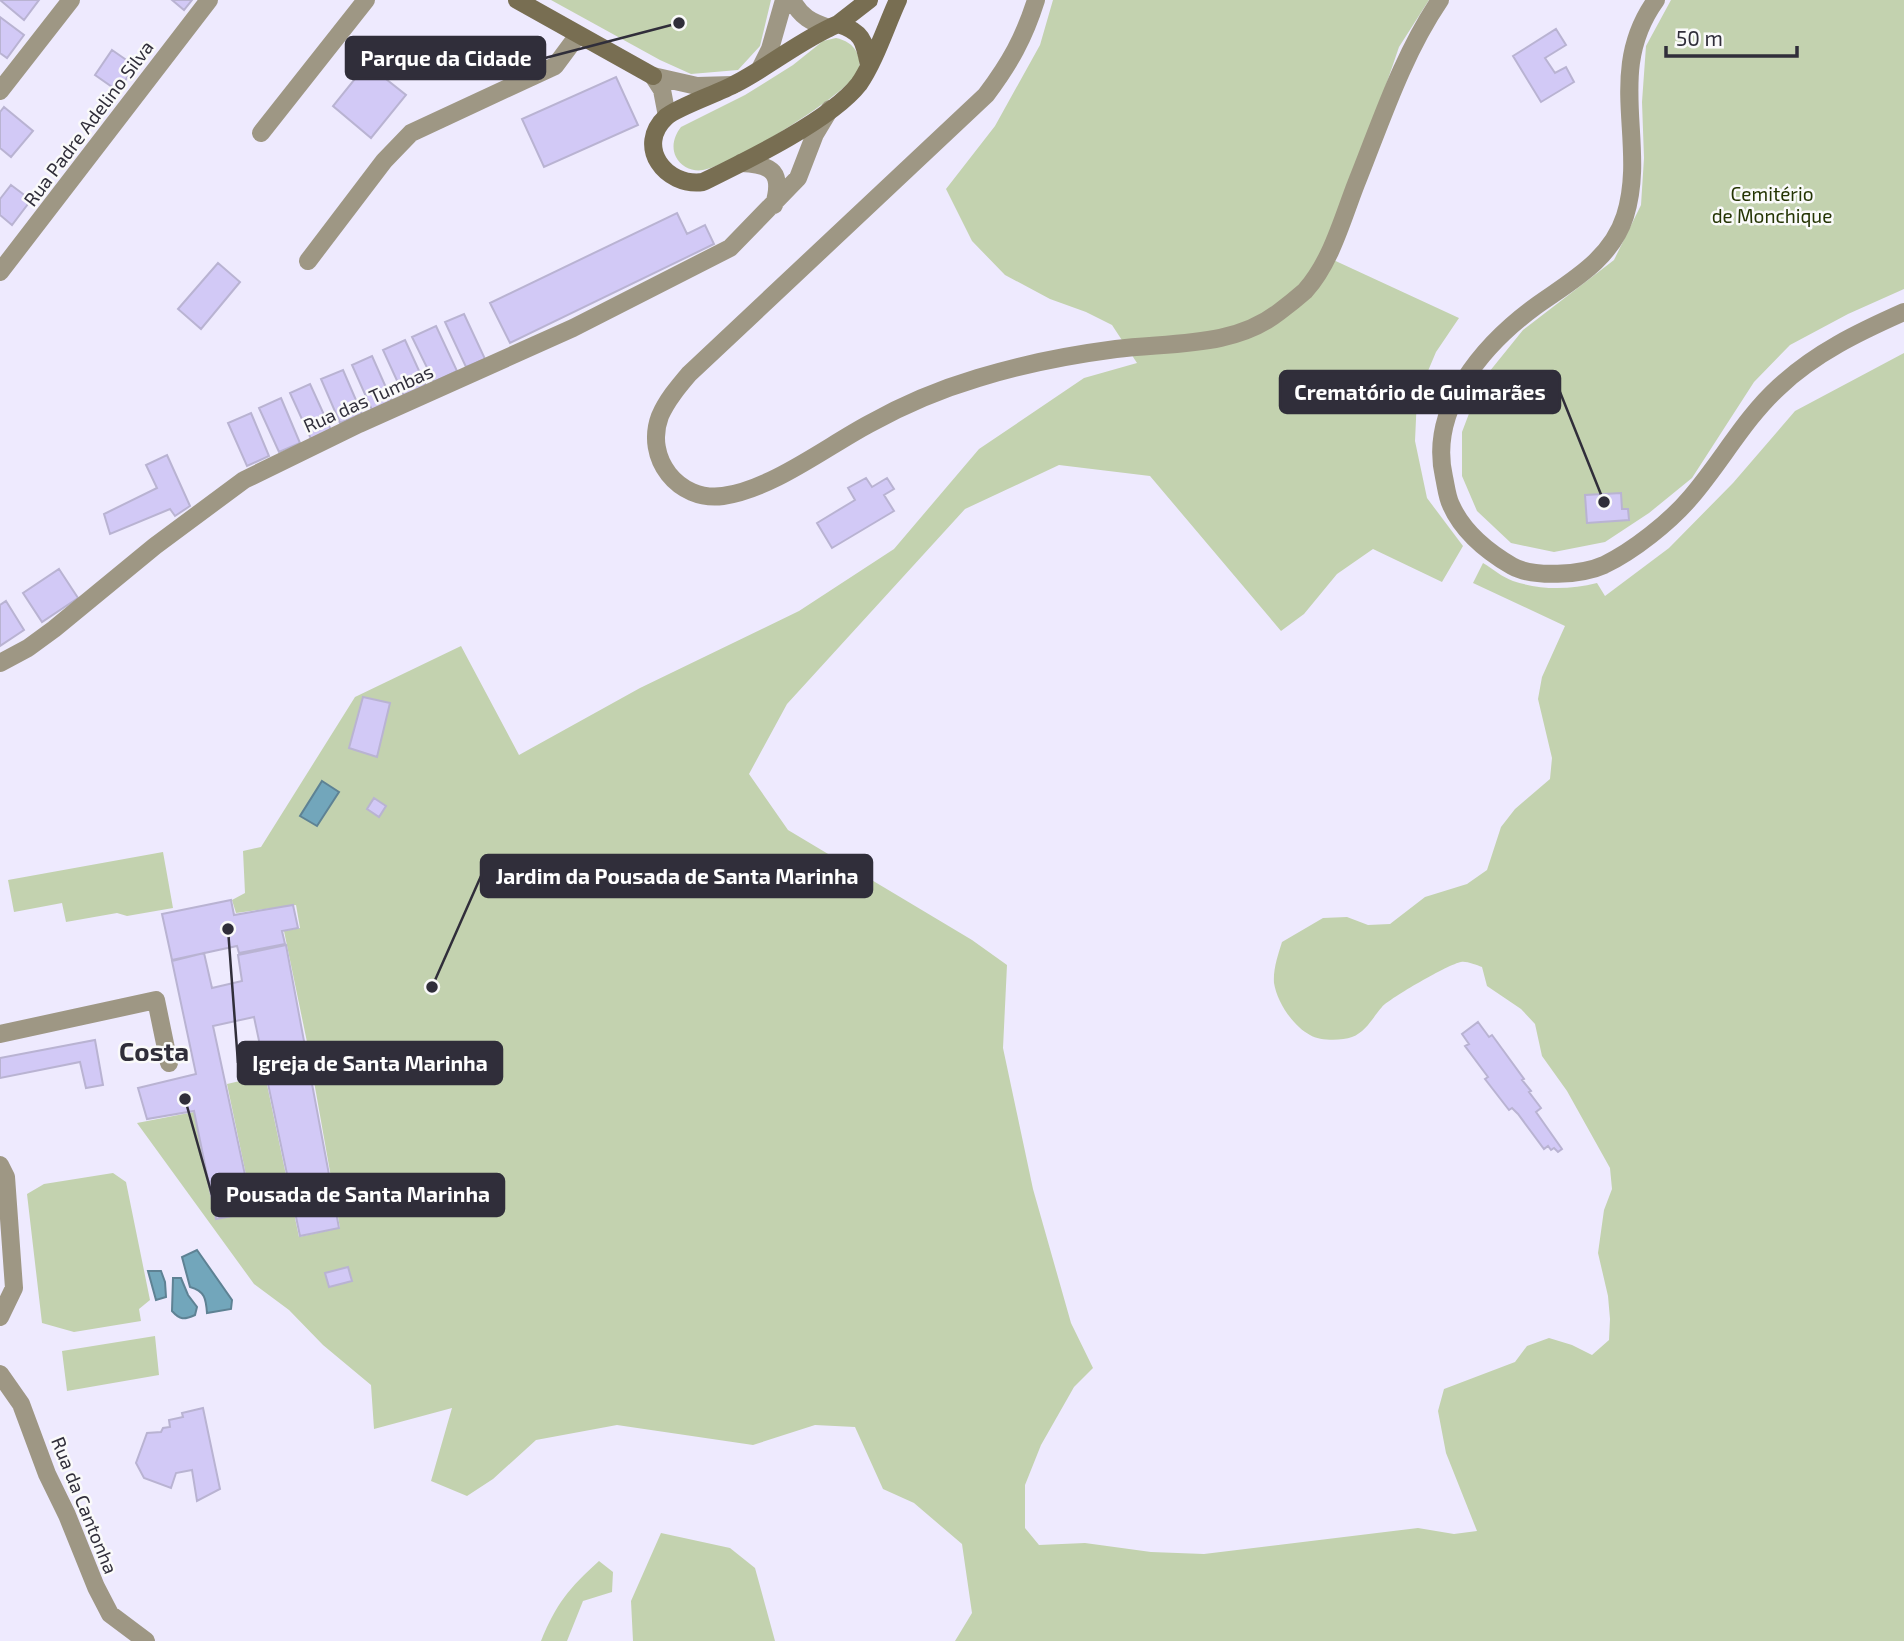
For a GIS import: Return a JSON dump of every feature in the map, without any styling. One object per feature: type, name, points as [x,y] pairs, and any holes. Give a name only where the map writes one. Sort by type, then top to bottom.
[{"type":"street","points":[[0,90],[71,0]]},
{"type":"street","name":"Rua Padre Adelino Silva","points":[[0,272],[209,0]]},
{"type":"street","points":[[261,134],[366,0]]},
{"type":"street","points":[[517,0],[653,76],[697,86],[734,85]]},
{"type":"street","points":[[760,69],[770,49],[784,0]]},
{"type":"street","points":[[792,0],[799,12],[812,22],[851,28],[861,37],[869,65]]},
{"type":"street","points":[[869,0],[834,26],[734,85],[667,116],[654,134],[653,152],[661,167],[679,181],[690,184],[703,182],[741,163],[830,109],[858,85],[898,0]]},
{"type":"street","points":[[1035,0],[1026,30],[1010,62],[986,95],[688,374],[672,394],[659,418],[655,447],[665,471],[677,484],[694,493],[720,497],[745,491],[793,468],[890,413],[978,378],[1063,357],[1238,334],[1276,315],[1305,290],[1327,257],[1404,65],[1420,31],[1440,0]]},
{"type":"street","points":[[1656,0],[1636,38],[1628,72],[1630,200],[1621,230],[1599,259],[1498,338],[1476,363],[1455,397],[1444,428],[1441,461],[1451,505],[1475,540],[1515,568],[1561,576],[1602,566],[1647,537],[1691,498],[1752,415],[1795,373],[1813,358],[1904,312]]},
{"type":"street","points":[[308,261],[384,161],[411,133],[555,66],[578,35]]},
{"type":"street","points":[[653,76],[662,90],[667,116]]},
{"type":"street","name":"Rua das Tumbas","points":[[0,663],[28,648],[54,629],[155,547],[244,480],[349,429],[573,328],[730,248],[798,178],[815,134],[830,109]]},
{"type":"street","points":[[741,163],[762,164],[774,174],[779,186],[774,205]]},
{"type":"street","points":[[0,1034],[156,1000],[169,1063]]},
{"type":"street","points":[[0,1166],[6,1177],[14,1289],[0,1317]]},
{"type":"street","name":"Rua da Cantonha","points":[[0,1374],[21,1404],[47,1474],[110,1614],[146,1641]]},
{"type":"green space","points":[[551,0],[771,0],[760,46],[738,70],[691,74],[660,60]]},
{"type":"green space","points":[[1053,0],[1429,0],[1399,47],[1327,257],[1459,318],[1436,352],[1417,397],[1415,441],[1427,498],[1463,546],[1442,582],[1373,549],[1337,574],[1304,614],[1281,631],[1150,476],[1059,465],[965,509],[787,704],[749,774],[788,830],[972,940],[1007,965],[1003,1048],[1033,1189],[1071,1323],[1093,1368],[1074,1387],[1041,1445],[1025,1485],[1025,1528],[1039,1545],[1085,1543],[1151,1552],[1204,1554],[1418,1528],[1454,1534],[1477,1531],[1446,1453],[1438,1411],[1444,1389],[1515,1362],[1527,1346],[1549,1338],[1592,1355],[1609,1340],[1608,1296],[1598,1253],[1604,1210],[1612,1189],[1610,1168],[1567,1091],[1542,1056],[1535,1024],[1521,1009],[1487,986],[1482,967],[1463,962],[1454,964],[1387,1003],[1357,1035],[1342,1039],[1325,1039],[1314,1037],[1298,1026],[1278,998],[1274,978],[1282,942],[1323,918],[1347,917],[1368,925],[1390,924],[1425,897],[1467,884],[1487,870],[1501,827],[1515,809],[1550,779],[1552,758],[1538,699],[1542,677],[1565,626],[1473,583],[1483,563],[1509,579],[1534,586],[1565,588],[1597,583],[1605,596],[1669,548],[1733,483],[1795,411],[1904,353],[1904,1641],[955,1641],[972,1613],[962,1544],[914,1503],[883,1489],[855,1427],[815,1425],[753,1445],[617,1425],[536,1440],[493,1479],[467,1496],[431,1481],[452,1408],[374,1429],[371,1385],[323,1345],[289,1310],[254,1284],[137,1123],[194,1112],[217,1219],[254,1213],[227,1084],[265,1075],[299,1237],[340,1228],[284,931],[300,928],[296,905],[236,913],[232,900],[245,893],[243,851],[261,847],[355,697],[461,646],[519,755],[640,688],[799,611],[894,549],[979,449],[1084,378],[1137,363],[1112,325],[1050,299],[1005,275],[972,241],[946,189],[995,126],[1040,45]]},
{"type":"green space","name":"Cemitério de Monchique","points":[[1671,0],[1904,0],[1904,289],[1848,314],[1790,345],[1754,382],[1692,478],[1649,513],[1605,542],[1554,552],[1511,543],[1477,511],[1462,476],[1462,432],[1481,382],[1523,330],[1614,260],[1641,205],[1644,158],[1642,102],[1646,46]]},
{"type":"green space","points":[[836,38],[853,47],[860,66],[857,73],[831,98],[761,144],[717,165],[695,170],[678,161],[674,145],[681,127],[745,95],[793,65],[823,41]]},
{"type":"green space","points":[[163,852],[173,908],[127,916],[117,913],[66,922],[62,903],[14,912],[8,880]]},
{"type":"green space","points":[[113,1173],[126,1182],[150,1300],[139,1309],[141,1321],[74,1332],[42,1323],[27,1194],[44,1184]]},
{"type":"green space","points":[[155,1336],[159,1375],[67,1391],[62,1351]]},
{"type":"green space","points":[[661,1533],[730,1548],[755,1568],[775,1641],[633,1641],[631,1601]]},
{"type":"green space","points":[[599,1561],[613,1572],[612,1592],[583,1601],[567,1641],[541,1641],[564,1597]]},
{"type":"water","points":[[322,781],[339,792],[317,826],[300,816]]},
{"type":"water","points":[[197,1250],[232,1300],[231,1309],[207,1313],[204,1296],[190,1287],[182,1257]]},
{"type":"water","points":[[148,1271],[161,1271],[166,1297],[156,1300]]},
{"type":"water","points":[[173,1278],[181,1278],[197,1307],[195,1315],[182,1318],[172,1311]]},
{"type":"building","points":[[0,0],[39,0],[24,20]]},
{"type":"building","points":[[172,0],[192,0],[184,10]]},
{"type":"building","points":[[0,17],[24,35],[7,58],[0,53]]},
{"type":"building","points":[[1556,29],[1566,45],[1545,58],[1555,73],[1566,67],[1574,82],[1541,102],[1513,56]]},
{"type":"building","points":[[112,50],[135,66],[118,91],[95,75]]},
{"type":"building","points":[[367,64],[406,95],[371,138],[333,106]]},
{"type":"building","points":[[616,77],[638,125],[544,167],[522,119]]},
{"type":"building","points":[[4,107],[33,131],[11,157],[0,148],[0,112]]},
{"type":"building","points":[[11,185],[31,200],[12,225],[0,215],[0,199]]},
{"type":"building","points":[[677,213],[687,234],[705,225],[714,244],[510,343],[490,303]]},
{"type":"building","points":[[218,263],[240,282],[201,329],[178,309]]},
{"type":"building","points":[[464,314],[485,359],[466,367],[445,322]]},
{"type":"building","points":[[436,326],[457,371],[434,382],[412,337]]},
{"type":"building","points":[[405,340],[426,386],[404,396],[383,350]]},
{"type":"building","points":[[372,356],[392,401],[372,410],[352,365]]},
{"type":"building","points":[[343,370],[362,414],[340,423],[321,379]]},
{"type":"building","points":[[310,384],[331,430],[311,439],[290,393]]},
{"type":"building","points":[[281,398],[300,443],[279,452],[259,408]]},
{"type":"building","points":[[251,413],[269,456],[247,466],[228,423]]},
{"type":"building","points":[[167,455],[190,506],[175,516],[170,509],[110,534],[104,514],[157,488],[146,465]]},
{"type":"building","points":[[866,478],[872,487],[887,478],[894,489],[884,495],[894,511],[832,548],[817,523],[855,500],[848,488]]},
{"type":"building","points":[[1621,493],[1622,509],[1628,509],[1629,520],[1587,523],[1585,495]]},
{"type":"building","points":[[59,569],[78,598],[42,622],[23,593]]},
{"type":"building","points":[[6,601],[24,630],[0,646],[0,605]]},
{"type":"building","points":[[363,697],[390,703],[377,757],[349,748]]},
{"type":"building","points":[[374,798],[386,806],[379,817],[367,809]]},
{"type":"building","points":[[231,900],[234,915],[293,905],[298,928],[282,931],[285,944],[239,953],[237,946],[172,960],[162,914]]},
{"type":"building","points":[[286,945],[339,1228],[300,1236],[254,1017],[213,1026],[253,1212],[216,1219],[194,1111],[147,1119],[138,1088],[196,1074],[172,961],[204,953],[212,988],[242,981],[238,955]]},
{"type":"building","points":[[1478,1022],[1489,1037],[1492,1035],[1524,1079],[1522,1080],[1531,1091],[1529,1092],[1541,1108],[1536,1112],[1562,1149],[1558,1152],[1548,1146],[1544,1149],[1518,1114],[1512,1108],[1509,1110],[1485,1079],[1488,1077],[1465,1046],[1469,1044],[1462,1034]]},
{"type":"building","points":[[95,1040],[103,1085],[86,1088],[80,1062],[0,1078],[0,1058]]},
{"type":"building","points":[[348,1267],[352,1281],[329,1287],[325,1273]]},
{"type":"building","points":[[203,1408],[220,1489],[197,1501],[192,1470],[176,1473],[171,1488],[144,1478],[136,1463],[147,1433],[161,1432],[163,1428],[170,1427],[169,1420],[183,1417],[182,1413]]},
{"type":"place","name":"Parque da Cidade","points":[[679,23]]},
{"type":"place","name":"Crematório de Guimarães","points":[[1604,502]]},
{"type":"place","name":"Igreja de Santa Marinha","points":[[228,929]]},
{"type":"place","name":"Jardim da Pousada de Santa Marinha","points":[[432,987]]},
{"type":"place","name":"Pousada de Santa Marinha","points":[[185,1099]]},
{"type":"district","name":"Costa","points":[[154,1050]]}]
